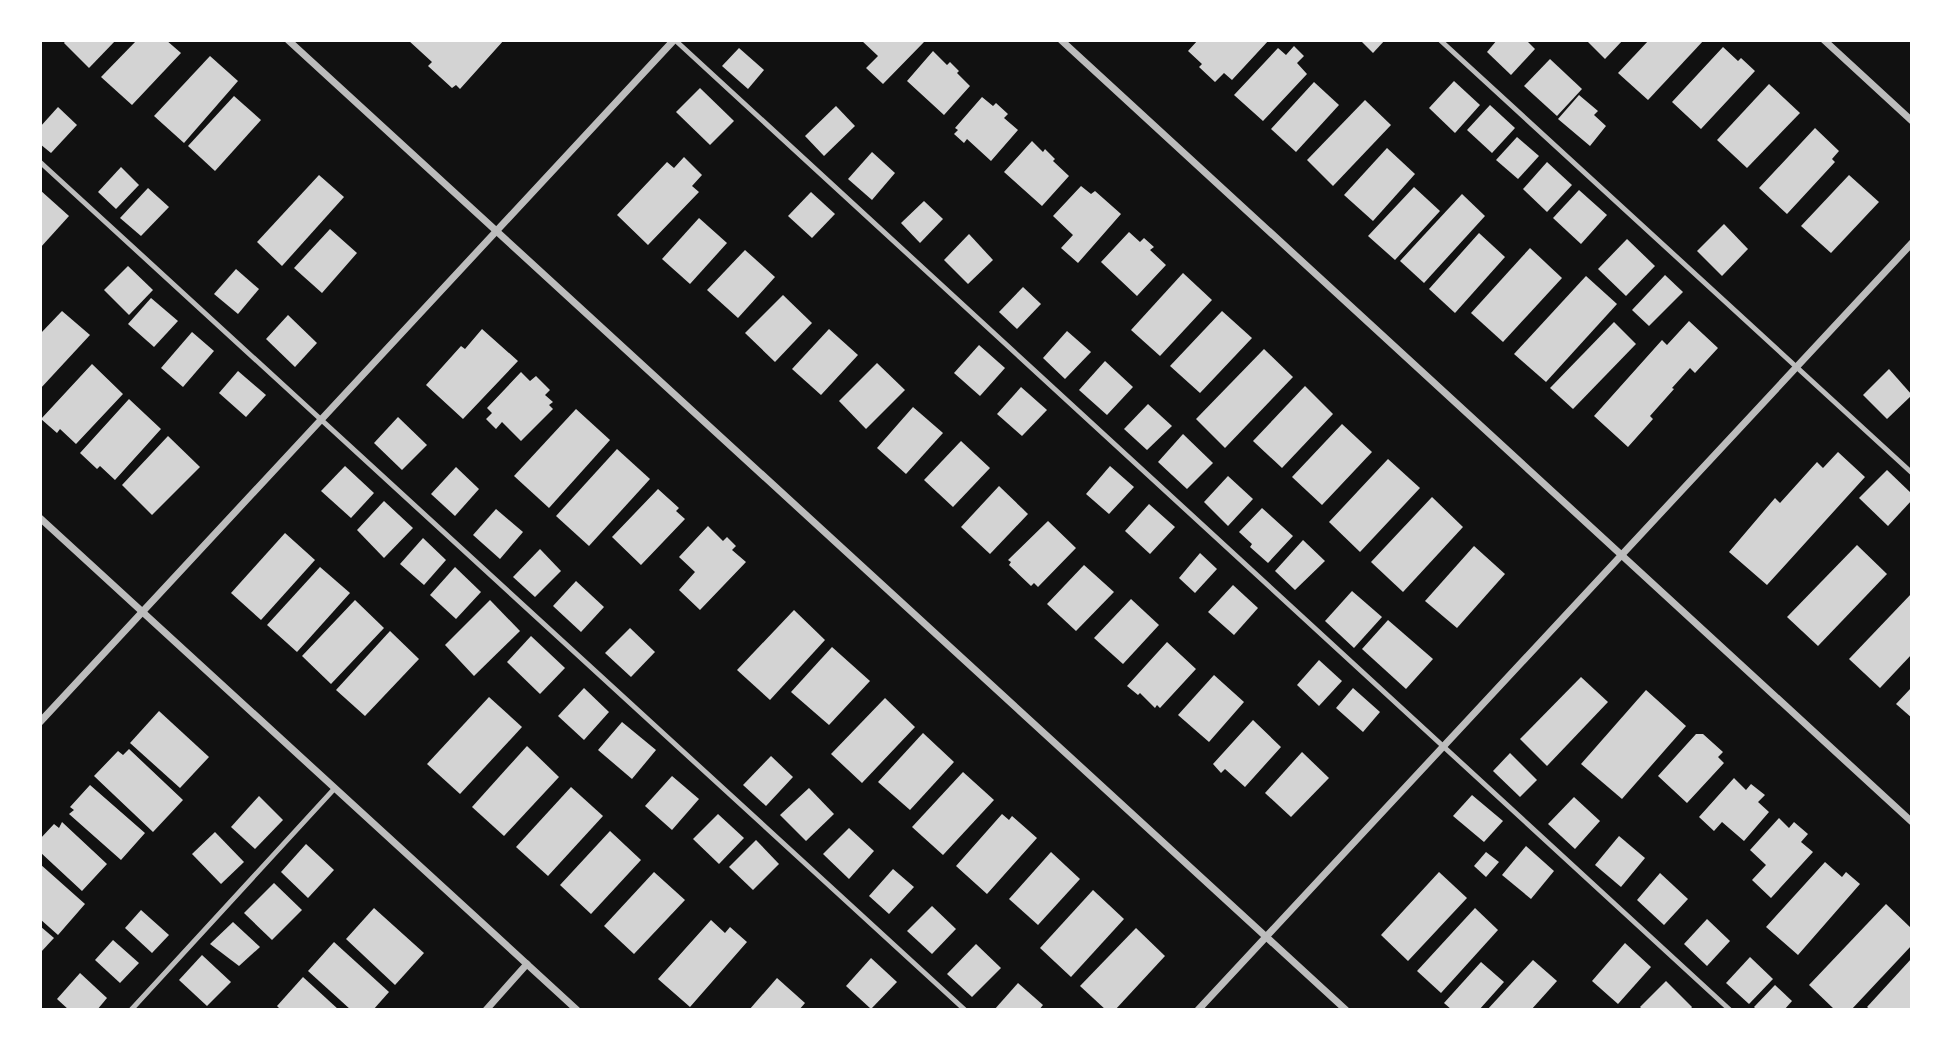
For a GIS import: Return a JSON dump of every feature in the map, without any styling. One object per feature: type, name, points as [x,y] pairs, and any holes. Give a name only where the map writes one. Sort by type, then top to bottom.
[{"type":"street","points":[[288,40],[1346,1010]]},
{"type":"street","points":[[40,722],[674,40]]},
{"type":"street","points":[[1062,40],[1912,822]]},
{"type":"street","points":[[1824,40],[1912,121]]},
{"type":"street","points":[[1198,1010],[1912,243]]},
{"type":"street","points":[[40,518],[577,1010]]},
{"type":"street","points":[[486,1010],[527,964]]},
{"type":"lane","points":[[674,40],[1730,1010]]},
{"type":"lane","points":[[1440,40],[1912,473]]},
{"type":"lane","points":[[40,162],[965,1010]]},
{"type":"lane","points":[[131,1010],[335,788]]},
{"type":"building","points":[[66,40],[116,40],[89,68],[64,43]]},
{"type":"building","points":[[137,40],[166,40],[181,53],[132,105],[101,77]]},
{"type":"building","points":[[408,40],[504,40],[460,89],[456,85],[452,88],[428,66],[432,62]]},
{"type":"building","points":[[861,40],[924,42],[883,84],[866,68],[878,56]]},
{"type":"building","points":[[1198,40],[1269,40],[1232,80],[1224,73],[1215,82],[1199,67],[1202,64],[1188,51]]},
{"type":"building","points":[[1360,40],[1385,40],[1373,53]]},
{"type":"building","points":[[1497,40],[1526,40],[1535,49],[1511,75],[1487,52]]},
{"type":"building","points":[[1586,40],[1623,40],[1605,59]]},
{"type":"building","points":[[1649,40],[1704,40],[1648,100],[1618,73]]},
{"type":"building","points":[[1294,46],[1304,56],[1297,63],[1307,74],[1263,121],[1234,95],[1278,48],[1286,55]]},
{"type":"building","points":[[1723,47],[1738,61],[1741,58],[1755,71],[1701,129],[1672,102]]},
{"type":"building","points":[[739,48],[764,70],[748,89],[722,66]]},
{"type":"building","points":[[933,51],[947,65],[950,62],[970,86],[944,115],[907,81]]},
{"type":"building","points":[[210,56],[238,81],[184,143],[154,116]]},
{"type":"building","points":[[1550,59],[1582,89],[1557,116],[1524,86]]},
{"type":"building","points":[[1454,81],[1480,105],[1455,133],[1429,108]]},
{"type":"building","points":[[1314,82],[1339,105],[1296,152],[1271,129]]},
{"type":"building","points":[[1769,84],[1800,113],[1747,168],[1717,140]]},
{"type":"building","points":[[700,88],[734,121],[710,145],[676,112]]},
{"type":"building","points":[[1579,95],[1598,111],[1594,115],[1606,126],[1590,146],[1558,119]]},
{"type":"building","points":[[234,96],[261,120],[215,171],[188,146]]},
{"type":"building","points":[[982,97],[993,106],[996,103],[1008,114],[1004,118],[1018,130],[991,161],[967,139],[964,143],[954,134],[958,130],[955,128]]},
{"type":"building","points":[[1365,100],[1391,125],[1333,186],[1307,160]]},
{"type":"building","points":[[1490,105],[1515,128],[1492,153],[1467,130]]},
{"type":"building","points":[[836,106],[855,126],[824,156],[805,136]]},
{"type":"building","points":[[58,107],[77,125],[51,153],[40,144],[40,127]]},
{"type":"building","points":[[1815,128],[1839,151],[1832,159],[1835,162],[1787,214],[1759,188]]},
{"type":"building","points":[[1517,137],[1539,156],[1518,179],[1496,160]]},
{"type":"building","points":[[1032,141],[1043,152],[1045,149],[1069,176],[1042,206],[1004,172]]},
{"type":"building","points":[[1387,148],[1415,174],[1373,221],[1344,195]]},
{"type":"building","points":[[872,152],[895,173],[872,200],[848,179]]},
{"type":"building","points":[[684,157],[702,175],[692,186],[699,192],[648,245],[617,215],[667,162],[674,168]]},
{"type":"building","points":[[1547,162],[1572,185],[1547,212],[1523,189]]},
{"type":"building","points":[[121,167],[139,185],[116,209],[98,192]]},
{"type":"building","points":[[319,175],[344,197],[282,266],[257,242]]},
{"type":"building","points":[[1849,175],[1879,202],[1831,253],[1801,226]]},
{"type":"building","points":[[1081,186],[1091,194],[1095,191],[1121,214],[1078,263],[1061,248],[1073,235],[1053,216]]},
{"type":"building","points":[[1414,187],[1440,211],[1395,260],[1368,236]]},
{"type":"building","points":[[148,188],[169,207],[141,236],[120,218]]},
{"type":"building","points":[[40,190],[69,216],[40,248]]},
{"type":"building","points":[[1579,190],[1607,215],[1581,244],[1553,218]]},
{"type":"building","points":[[811,192],[835,214],[812,238],[788,216]]},
{"type":"building","points":[[1462,194],[1485,216],[1424,283],[1400,261]]},
{"type":"building","points":[[924,201],[943,219],[920,243],[901,223]]},
{"type":"building","points":[[699,218],[727,243],[690,284],[662,259]]},
{"type":"building","points":[[1724,224],[1748,249],[1722,276],[1697,251]]},
{"type":"building","points":[[330,229],[357,253],[322,293],[294,268]]},
{"type":"building","points":[[1129,232],[1140,242],[1144,238],[1154,247],[1150,250],[1166,265],[1137,296],[1101,262]]},
{"type":"building","points":[[1479,233],[1505,257],[1455,313],[1429,289]]},
{"type":"building","points":[[969,234],[993,260],[968,284],[944,260]]},
{"type":"building","points":[[1627,239],[1655,266],[1626,296],[1598,269]]},
{"type":"building","points":[[1530,248],[1562,278],[1503,342],[1471,313]]},
{"type":"building","points":[[745,250],[775,277],[738,318],[707,290]]},
{"type":"building","points":[[128,266],[153,290],[129,315],[104,290]]},
{"type":"building","points":[[236,269],[259,289],[238,314],[214,294]]},
{"type":"building","points":[[1183,273],[1212,300],[1160,356],[1131,330]]},
{"type":"building","points":[[1665,275],[1683,292],[1649,326],[1632,310]]},
{"type":"building","points":[[1586,276],[1617,304],[1546,382],[1514,354]]},
{"type":"building","points":[[1023,287],[1041,304],[1017,329],[999,312]]},
{"type":"building","points":[[783,295],[812,323],[775,362],[745,333]]},
{"type":"building","points":[[151,298],[178,321],[154,347],[128,324]]},
{"type":"building","points":[[62,311],[90,335],[40,389],[40,334]]},
{"type":"building","points":[[1222,311],[1252,338],[1200,393],[1170,366]]},
{"type":"building","points":[[288,315],[317,343],[295,367],[266,339]]},
{"type":"building","points":[[1689,321],[1718,348],[1695,373],[1690,368],[1650,416],[1653,419],[1628,447],[1594,416],[1662,340],[1667,345]]},
{"type":"building","points":[[1614,322],[1636,344],[1573,409],[1550,388]]},
{"type":"building","points":[[482,329],[518,361],[463,419],[426,385],[461,346],[465,349]]},
{"type":"building","points":[[829,329],[858,355],[821,395],[792,369]]},
{"type":"building","points":[[1067,331],[1091,352],[1065,379],[1043,358]]},
{"type":"building","points":[[192,332],[214,351],[183,387],[161,368]]},
{"type":"building","points":[[979,345],[1005,368],[980,396],[954,373]]},
{"type":"building","points":[[1264,349],[1293,377],[1225,448],[1196,419]]},
{"type":"building","points":[[1105,361],[1133,387],[1107,415],[1079,390]]},
{"type":"building","points":[[877,363],[905,390],[866,429],[839,401]]},
{"type":"building","points":[[92,364],[123,394],[76,444],[60,429],[57,433],[41,419]]},
{"type":"building","points":[[1889,369],[1912,395],[1887,419],[1863,395]]},
{"type":"building","points":[[238,371],[266,395],[246,417],[219,393]]},
{"type":"building","points":[[521,372],[530,381],[536,376],[550,390],[545,395],[553,402],[549,405],[553,409],[521,441],[502,422],[496,429],[486,419],[492,413],[487,408]]},
{"type":"building","points":[[1305,386],[1333,414],[1282,468],[1253,441]]},
{"type":"building","points":[[1021,387],[1047,410],[1022,436],[997,414]]},
{"type":"building","points":[[129,399],[161,429],[115,480],[100,466],[97,469],[80,453]]},
{"type":"building","points":[[1148,404],[1172,426],[1147,450],[1124,429]]},
{"type":"building","points":[[913,407],[943,433],[906,474],[877,448]]},
{"type":"building","points":[[576,409],[610,440],[549,508],[514,476]]},
{"type":"building","points":[[398,417],[427,445],[402,470],[374,443]]},
{"type":"building","points":[[1342,424],[1372,452],[1322,505],[1292,477]]},
{"type":"building","points":[[1183,434],[1213,463],[1187,489],[1158,462]]},
{"type":"building","points":[[168,436],[200,467],[152,515],[122,485]]},
{"type":"building","points":[[961,441],[990,468],[953,507],[924,480]]},
{"type":"building","points":[[617,449],[650,479],[589,546],[556,516]]},
{"type":"building","points":[[1838,452],[1865,477],[1767,585],[1729,552],[1775,498],[1780,503],[1817,462],[1823,468]]},
{"type":"building","points":[[1388,459],[1420,488],[1360,552],[1329,522]]},
{"type":"building","points":[[345,466],[374,493],[351,518],[321,491]]},
{"type":"building","points":[[1110,466],[1134,487],[1109,514],[1086,494]]},
{"type":"building","points":[[456,467],[479,489],[455,516],[431,494]]},
{"type":"building","points":[[1887,470],[1912,494],[1912,500],[1888,526],[1859,498]]},
{"type":"building","points":[[1228,476],[1253,499],[1228,526],[1204,502]]},
{"type":"building","points":[[999,486],[1028,514],[990,554],[961,527]]},
{"type":"building","points":[[658,489],[679,508],[676,511],[685,519],[641,565],[612,537]]},
{"type":"building","points":[[1432,497],[1463,527],[1403,592],[1371,562]]},
{"type":"building","points":[[384,501],[413,528],[384,558],[357,530]]},
{"type":"building","points":[[1149,504],[1175,527],[1150,554],[1125,531]]},
{"type":"building","points":[[1262,508],[1293,536],[1268,563],[1250,547],[1252,544],[1239,532]]},
{"type":"building","points":[[496,509],[523,532],[500,559],[473,535]]},
{"type":"building","points":[[1048,521],[1076,548],[1038,587],[1034,583],[1031,586],[1009,565],[1011,562],[1008,560]]},
{"type":"building","points":[[708,526],[723,541],[727,537],[736,546],[732,550],[746,562],[700,610],[679,590],[695,572],[679,557]]},
{"type":"building","points":[[285,533],[315,560],[261,620],[231,593]]},
{"type":"building","points":[[423,538],[446,560],[424,585],[400,564]]},
{"type":"building","points":[[1303,540],[1325,561],[1295,590],[1275,571]]},
{"type":"building","points":[[1857,545],[1887,574],[1818,646],[1787,617]]},
{"type":"building","points":[[1474,546],[1505,574],[1457,628],[1425,601]]},
{"type":"building","points":[[540,549],[561,571],[535,597],[513,577]]},
{"type":"building","points":[[1200,553],[1217,569],[1195,593],[1179,578]]},
{"type":"building","points":[[1084,565],[1114,592],[1076,631],[1047,604]]},
{"type":"building","points":[[320,567],[350,593],[297,652],[267,625]]},
{"type":"building","points":[[455,567],[481,592],[456,619],[430,595]]},
{"type":"building","points":[[576,581],[604,607],[581,632],[553,606]]},
{"type":"building","points":[[1233,585],[1258,608],[1234,635],[1208,612]]},
{"type":"building","points":[[1352,591],[1382,617],[1354,648],[1325,621]]},
{"type":"building","points":[[1912,593],[1912,654],[1880,688],[1849,659]]},
{"type":"building","points":[[1131,599],[1159,625],[1123,664],[1094,638]]},
{"type":"building","points":[[355,600],[384,628],[331,684],[302,656]]},
{"type":"building","points":[[490,600],[520,631],[474,676],[445,645]]},
{"type":"building","points":[[794,610],[825,640],[770,700],[737,670]]},
{"type":"building","points":[[1388,620],[1433,659],[1406,689],[1362,649]]},
{"type":"building","points":[[630,628],[655,652],[631,677],[605,653]]},
{"type":"building","points":[[390,631],[419,659],[365,716],[336,690]]},
{"type":"building","points":[[531,636],[565,668],[540,694],[507,662]]},
{"type":"building","points":[[1167,642],[1196,669],[1160,708],[1157,705],[1155,708],[1140,693],[1138,695],[1127,686]]},
{"type":"building","points":[[832,647],[870,681],[829,725],[791,692]]},
{"type":"building","points":[[1319,660],[1342,681],[1319,706],[1297,685]]},
{"type":"building","points":[[1214,675],[1244,702],[1209,742],[1178,715]]},
{"type":"building","points":[[1581,677],[1608,702],[1547,766],[1520,739]]},
{"type":"building","points":[[1912,687],[1912,718],[1896,704]]},
{"type":"building","points":[[584,688],[609,712],[584,740],[558,716]]},
{"type":"building","points":[[1353,688],[1380,712],[1363,732],[1336,708]]},
{"type":"building","points":[[1646,690],[1686,726],[1622,799],[1581,764]]},
{"type":"building","points":[[489,697],[522,727],[460,794],[427,764]]},
{"type":"building","points":[[885,698],[915,727],[862,783],[831,754]]},
{"type":"building","points":[[159,711],[209,757],[180,788],[130,743]]},
{"type":"building","points":[[1253,720],[1281,747],[1245,787],[1225,769],[1221,773],[1213,764]]},
{"type":"building","points":[[622,722],[656,750],[632,779],[598,750]]},
{"type":"building","points":[[923,733],[954,762],[910,810],[878,782]]},
{"type":"building","points":[[1696,734],[1703,734],[1723,752],[1718,757],[1724,763],[1687,803],[1658,776]]},
{"type":"building","points":[[527,746],[559,777],[504,836],[472,807]]},
{"type":"building","points":[[129,749],[183,800],[153,832],[94,776],[118,751],[123,755]]},
{"type":"building","points":[[1302,752],[1329,778],[1291,817],[1265,793]]},
{"type":"building","points":[[1510,753],[1537,780],[1520,797],[1493,771]]},
{"type":"building","points":[[771,756],[793,777],[766,806],[743,785]]},
{"type":"building","points":[[963,772],[994,800],[943,855],[912,827]]},
{"type":"building","points":[[672,776],[699,799],[672,830],[645,806]]},
{"type":"building","points":[[1734,778],[1746,790],[1751,784],[1765,795],[1758,802],[1769,812],[1744,841],[1722,822],[1714,831],[1699,817]]},
{"type":"building","points":[[90,785],[145,833],[121,860],[69,814],[74,810],[70,807]]},
{"type":"building","points":[[571,787],[603,816],[548,876],[516,847]]},
{"type":"building","points":[[809,788],[834,814],[806,841],[780,815]]},
{"type":"building","points":[[1472,795],[1503,821],[1484,842],[1453,816]]},
{"type":"building","points":[[259,796],[283,820],[255,849],[231,827]]},
{"type":"building","points":[[1574,797],[1600,821],[1575,849],[1548,824]]},
{"type":"building","points":[[718,814],[744,838],[719,864],[693,839]]},
{"type":"building","points":[[1002,814],[1009,820],[1012,816],[1037,838],[987,894],[956,866]]},
{"type":"building","points":[[1779,818],[1789,828],[1794,822],[1808,834],[1801,842],[1813,852],[1771,898],[1752,880],[1766,865],[1750,850]]},
{"type":"building","points":[[62,822],[107,864],[82,891],[40,852],[40,839],[54,824],[59,828]]},
{"type":"building","points":[[849,828],[874,851],[849,879],[823,854]]},
{"type":"building","points":[[610,831],[641,860],[591,914],[560,885]]},
{"type":"building","points":[[215,832],[244,862],[221,884],[192,854]]},
{"type":"building","points":[[1619,836],[1645,858],[1621,887],[1595,865]]},
{"type":"building","points":[[756,840],[779,864],[753,890],[729,867]]},
{"type":"building","points":[[306,844],[334,870],[308,898],[281,872]]},
{"type":"building","points":[[1526,846],[1554,871],[1531,899],[1502,875]]},
{"type":"building","points":[[1051,852],[1080,879],[1038,925],[1009,899]]},
{"type":"building","points":[[1486,852],[1499,862],[1486,877],[1474,866]]},
{"type":"building","points":[[1825,862],[1842,877],[1846,872],[1860,884],[1798,955],[1766,927]]},
{"type":"building","points":[[40,864],[85,904],[58,935],[40,919]]},
{"type":"building","points":[[893,869],[914,887],[889,914],[869,896]]},
{"type":"building","points":[[654,872],[685,900],[634,954],[604,926]]},
{"type":"building","points":[[1439,872],[1467,898],[1408,961],[1381,935]]},
{"type":"building","points":[[1660,873],[1688,899],[1664,925],[1637,900]]},
{"type":"building","points":[[274,883],[302,910],[272,940],[244,913]]},
{"type":"building","points":[[1093,890],[1124,919],[1071,977],[1040,948]]},
{"type":"building","points":[[1886,904],[1912,929],[1912,945],[1851,1010],[1835,1010],[1809,985]]},
{"type":"building","points":[[932,906],[956,929],[932,954],[907,931]]},
{"type":"building","points":[[374,908],[424,953],[395,985],[346,939]]},
{"type":"building","points":[[1475,908],[1498,930],[1441,993],[1417,971]]},
{"type":"building","points":[[141,910],[169,935],[152,953],[125,928]]},
{"type":"building","points":[[1707,919],[1730,941],[1707,966],[1684,944]]},
{"type":"building","points":[[711,920],[725,933],[730,927],[747,942],[690,1007],[658,979]]},
{"type":"building","points":[[233,922],[260,947],[239,966],[210,944]]},
{"type":"building","points":[[40,926],[54,938],[40,953]]},
{"type":"building","points":[[1136,928],[1165,956],[1115,1010],[1106,1010],[1080,986]]},
{"type":"building","points":[[113,940],[139,963],[120,983],[95,960]]},
{"type":"building","points":[[334,942],[389,992],[373,1010],[351,1010],[308,971]]},
{"type":"building","points":[[1625,943],[1651,967],[1618,1004],[1592,981]]},
{"type":"building","points":[[976,944],[1001,968],[972,997],[947,974]]},
{"type":"building","points":[[202,955],[231,982],[207,1006],[179,980]]},
{"type":"building","points":[[1750,957],[1773,979],[1749,1004],[1726,983]]},
{"type":"building","points":[[871,958],[897,982],[871,1009],[846,986]]},
{"type":"building","points":[[1912,958],[1912,1008],[1871,1010],[1867,1007]]},
{"type":"building","points":[[1533,960],[1557,981],[1531,1010],[1487,1010]]},
{"type":"building","points":[[1481,962],[1504,982],[1479,1010],[1452,1010],[1444,1003]]},
{"type":"building","points":[[80,973],[107,998],[97,1010],[69,1010],[57,999]]},
{"type":"building","points":[[303,977],[339,1010],[281,1010],[277,1006]]},
{"type":"building","points":[[777,978],[805,1003],[799,1010],[749,1010]]},
{"type":"building","points":[[1666,981],[1692,1007],[1690,1010],[1643,1010],[1640,1007]]},
{"type":"building","points":[[1018,983],[1043,1005],[1039,1010],[994,1010]]},
{"type":"building","points":[[1775,985],[1792,1001],[1784,1010],[1757,1010],[1754,1007]]}]
